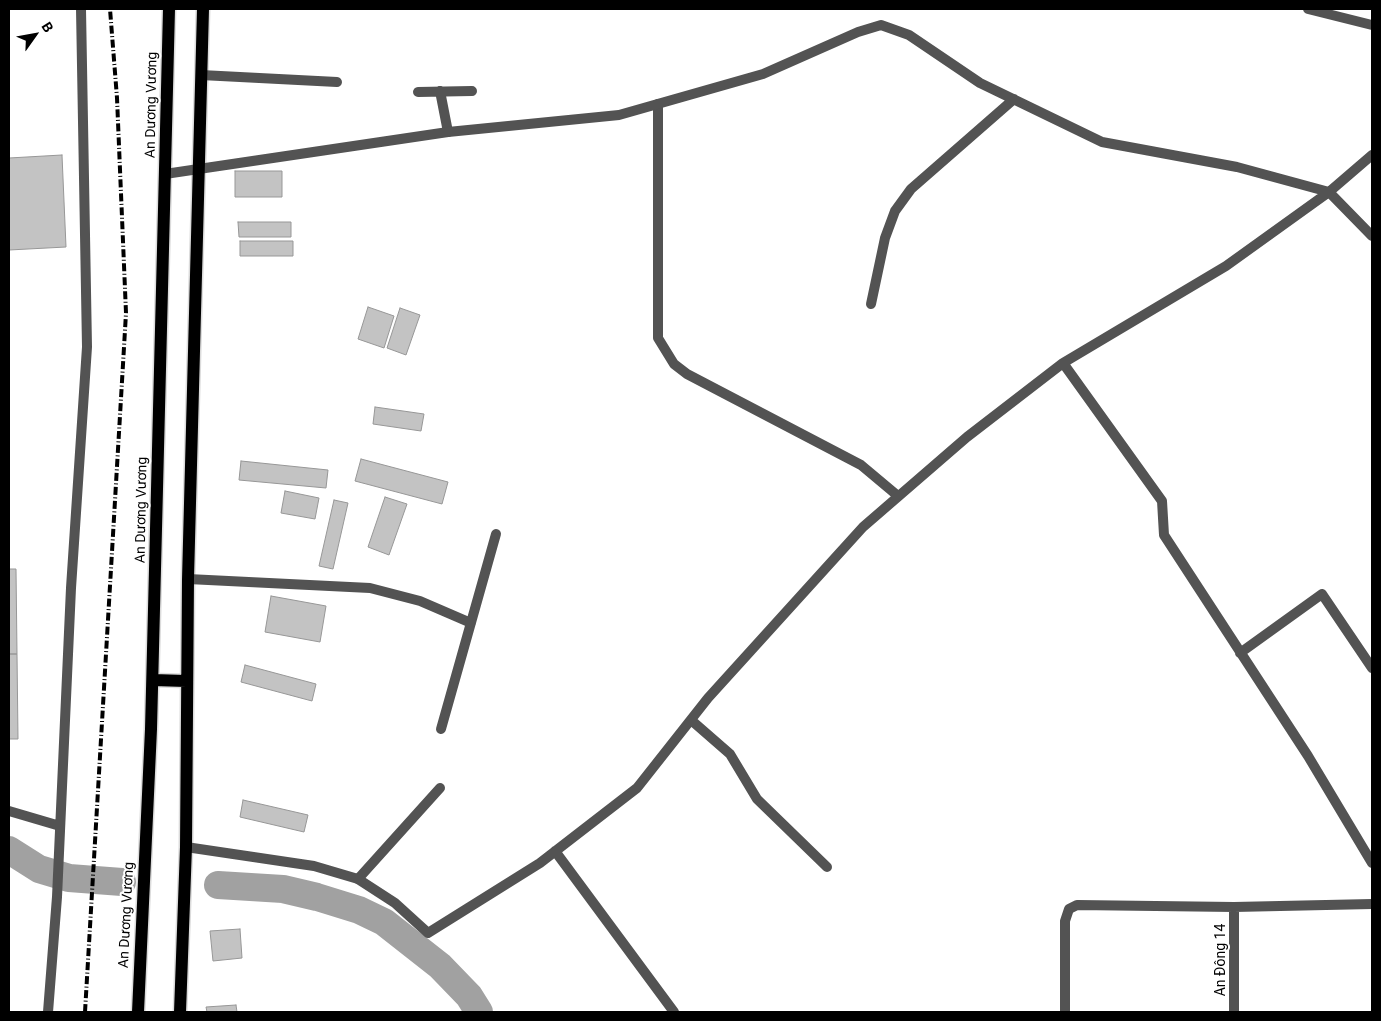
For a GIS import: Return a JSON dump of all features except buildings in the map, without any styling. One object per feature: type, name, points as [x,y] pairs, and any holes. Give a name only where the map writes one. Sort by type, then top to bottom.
[{"type":"main road","name":"An Dương Vương","points":[[138,1012],[152,680],[169,9]]},
{"type":"main road","points":[[180,1012],[186,847],[188,579],[203,9]]},
{"type":"main road","points":[[152,680],[186,682]]},
{"type":"street","points":[[48,1012],[57,897],[71,588],[87,347],[82,9]]},
{"type":"street","points":[[1308,9],[1372,25]]},
{"type":"street","points":[[165,174],[448,132],[619,115],[763,74],[858,32],[881,25],[909,35],[980,84],[1102,142],[1237,167],[1329,192],[1372,236]]},
{"type":"street","points":[[201,75],[337,82]]},
{"type":"street","points":[[440,91],[448,132]]},
{"type":"street","points":[[418,92],[472,91]]},
{"type":"street","points":[[871,304],[885,238],[895,211],[911,189],[1014,99]]},
{"type":"street","points":[[658,104],[658,338],[674,364],[687,374],[860,465],[898,496]]},
{"type":"street","points":[[186,847],[314,866],[358,879],[394,903],[428,933],[505,886],[556,851],[636,788],[691,720],[863,527],[966,437],[1063,363],[1226,266],[1329,192],[1372,155]]},
{"type":"street","points":[[1063,363],[1162,501],[1164,535],[1308,756],[1372,863]]},
{"type":"street","points":[[442,730],[496,534]]},
{"type":"street","points":[[188,579],[370,588],[420,601],[471,623]]},
{"type":"street","points":[[1240,653],[1322,594],[1372,668]]},
{"type":"street","points":[[691,720],[730,754],[757,799],[827,867]]},
{"type":"street","points":[[358,879],[440,788]]},
{"type":"street","points":[[9,811],[60,826]]},
{"type":"street","points":[[556,851],[674,1012]]},
{"type":"street","points":[[1065,1012],[1065,922],[1069,909],[1087,904],[1234,907],[1372,904]]},
{"type":"street","name":"An Đông 14","points":[[1234,907],[1234,1012]]},
{"type":"waterway","points":[[9,850],[39,869],[69,878],[122,882]]},
{"type":"waterway","points":[[218,885],[283,889],[359,910],[384,922],[440,966],[469,996],[479,1012]]},
{"type":"railway","points":[[85,1012],[126,313],[117,98],[110,9]]}]
